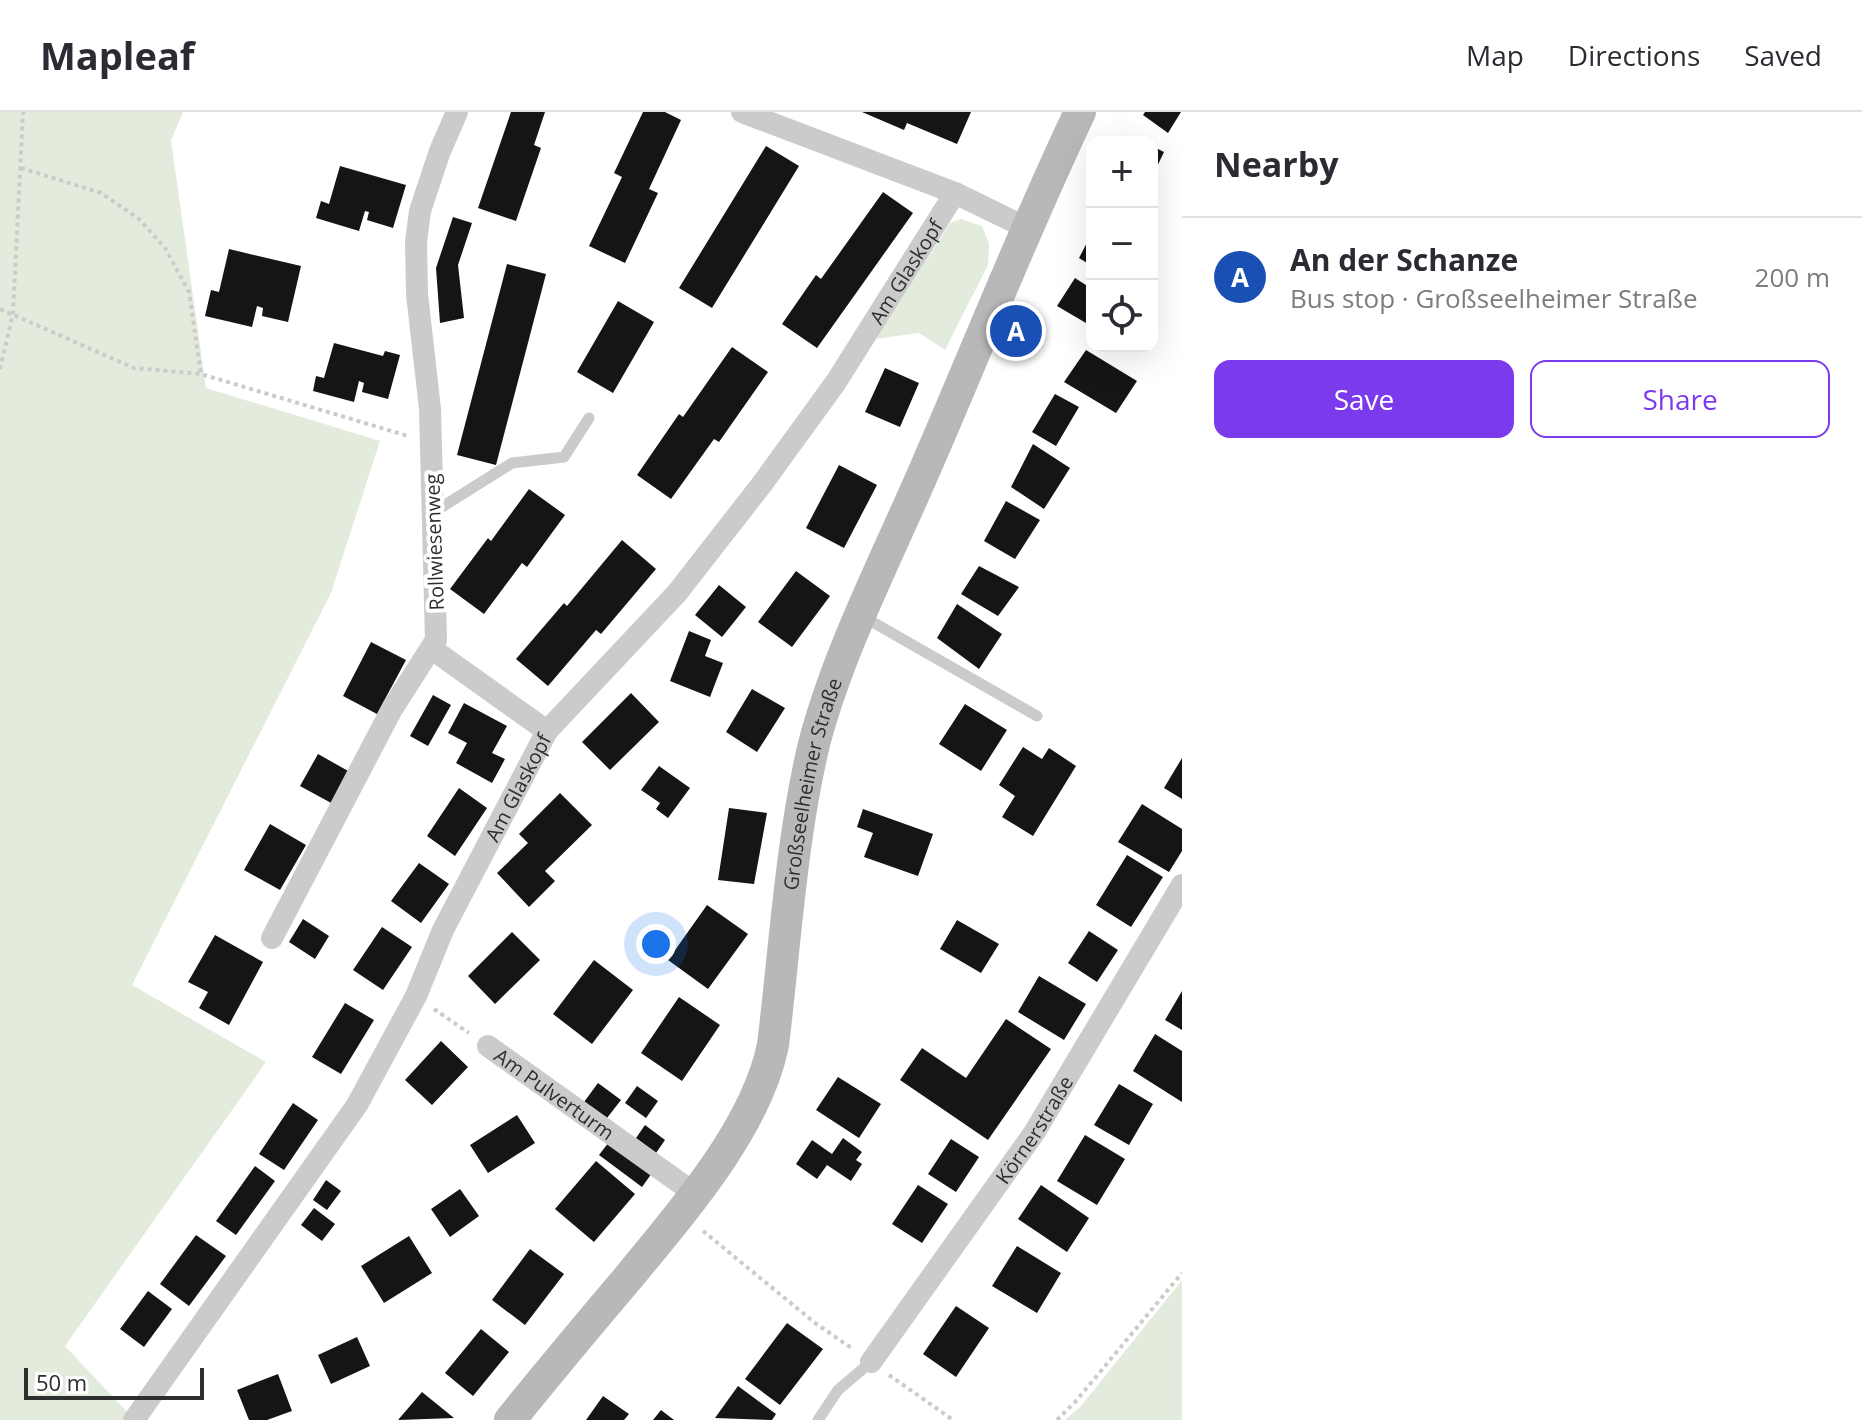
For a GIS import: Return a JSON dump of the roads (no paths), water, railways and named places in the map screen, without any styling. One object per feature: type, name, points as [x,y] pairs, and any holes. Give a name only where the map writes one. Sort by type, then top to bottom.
[{"type":"main road","name":"Großseelheimer Straße","points":[[510,1420],[688,1202],[735,1137],[752,1104],[769,1063],[807,774],[826,705],[1051,171],[1080,112]]},
{"type":"street","name":"Rollwiesenweg","points":[[272,938],[398,699],[432,649],[436,628],[430,409],[417,294],[416,242],[420,211],[457,112]]},
{"type":"street","points":[[742,112],[955,193],[1029,229]]},
{"type":"street","name":"Am Glaskopf","points":[[134,1420],[357,1105],[416,996],[443,930],[547,731],[677,593],[762,484],[836,382],[955,193]]},
{"type":"street","points":[[432,649],[547,731]]},
{"type":"street","name":"Körnerstraße","points":[[871,1362],[1034,1133],[1182,885]]},
{"type":"street","name":"Am Pulverturm","points":[[488,1046],[688,1202]]},
{"type":"lane","points":[[434,512],[512,463],[564,457],[589,418]]},
{"type":"lane","points":[[862,616],[1037,716]]},
{"type":"lane","points":[[818,1420],[838,1390],[871,1362]]},
{"type":"place","name":"An der Schanze","points":[[1016,331]]}]
